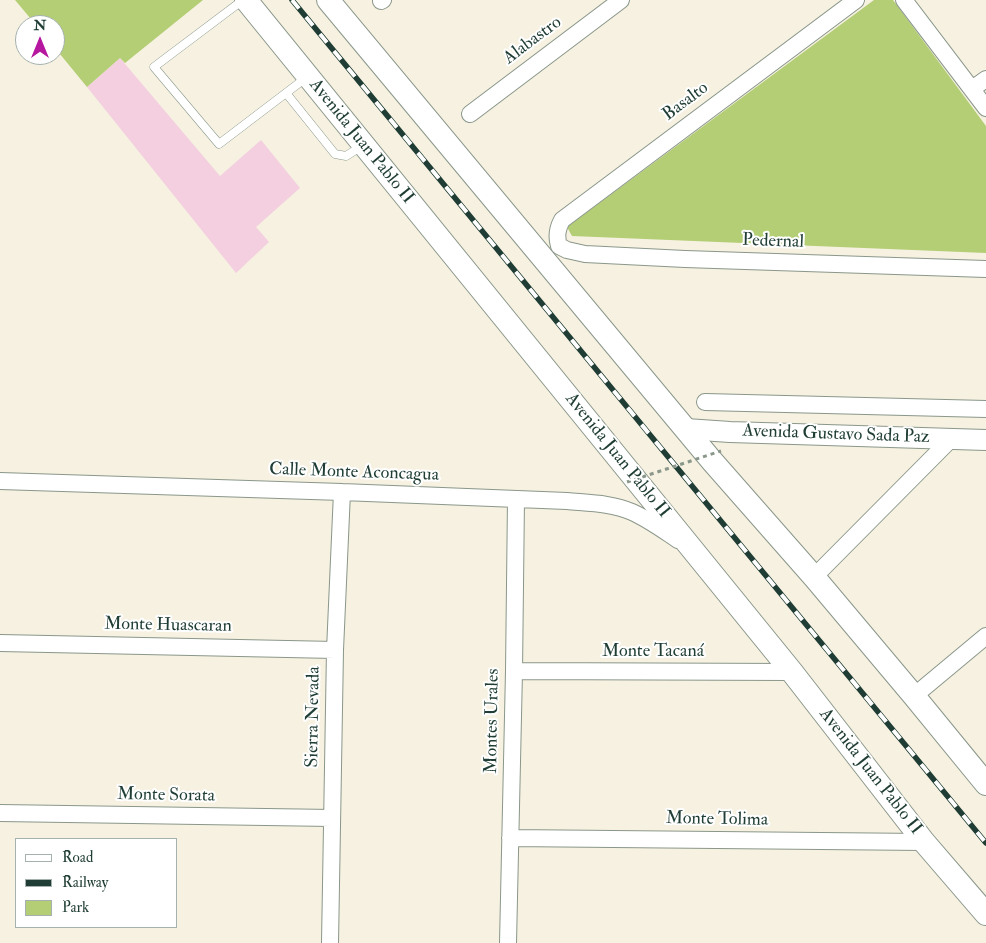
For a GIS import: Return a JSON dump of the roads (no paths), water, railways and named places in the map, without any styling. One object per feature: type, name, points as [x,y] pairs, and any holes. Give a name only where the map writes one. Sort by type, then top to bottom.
[{"type":"main road","name":"Avenida Juan Pablo II","points":[[244,0],[695,551],[924,842],[986,914]]},
{"type":"main road","points":[[328,0],[712,461],[814,577],[986,784]]},
{"type":"street","name":"Alabastro","points":[[470,114],[620,0]]},
{"type":"street","name":"Basalto","points":[[559,246],[557,232],[562,220],[856,0]]},
{"type":"street","points":[[904,0],[986,108]]},
{"type":"street","points":[[972,89],[986,79]]},
{"type":"street","name":"Pedernal","points":[[559,246],[566,250],[585,254],[986,269]]},
{"type":"street","name":"Avenida Gustavo Sada Paz","points":[[705,402],[986,409]]},
{"type":"street","name":"Avenida Gustavo Sada Paz","points":[[686,429],[986,440]]},
{"type":"street","points":[[814,577],[951,439]]},
{"type":"street","name":"Calle Monte Aconcagua","points":[[0,481],[342,492],[600,504],[632,512],[695,551]]},
{"type":"street","name":"Sierra Nevada","points":[[330,943],[335,650],[342,492]]},
{"type":"street","name":"Montes Urales","points":[[508,943],[516,500]]},
{"type":"street","points":[[914,696],[986,636]]},
{"type":"street","name":"Monte Huascaran","points":[[0,643],[335,650]]},
{"type":"street","name":"Monte Tacaná","points":[[514,671],[792,672]]},
{"type":"street","name":"Monte Sorata","points":[[0,813],[332,818]]},
{"type":"street","name":"Monte Tolima","points":[[510,838],[924,842]]},
{"type":"lane","points":[[244,0],[154,67],[219,144],[308,77]]},
{"type":"lane","points":[[286,93],[335,154],[346,156],[364,145]]},
{"type":"railway","points":[[292,0],[986,843]]}]
